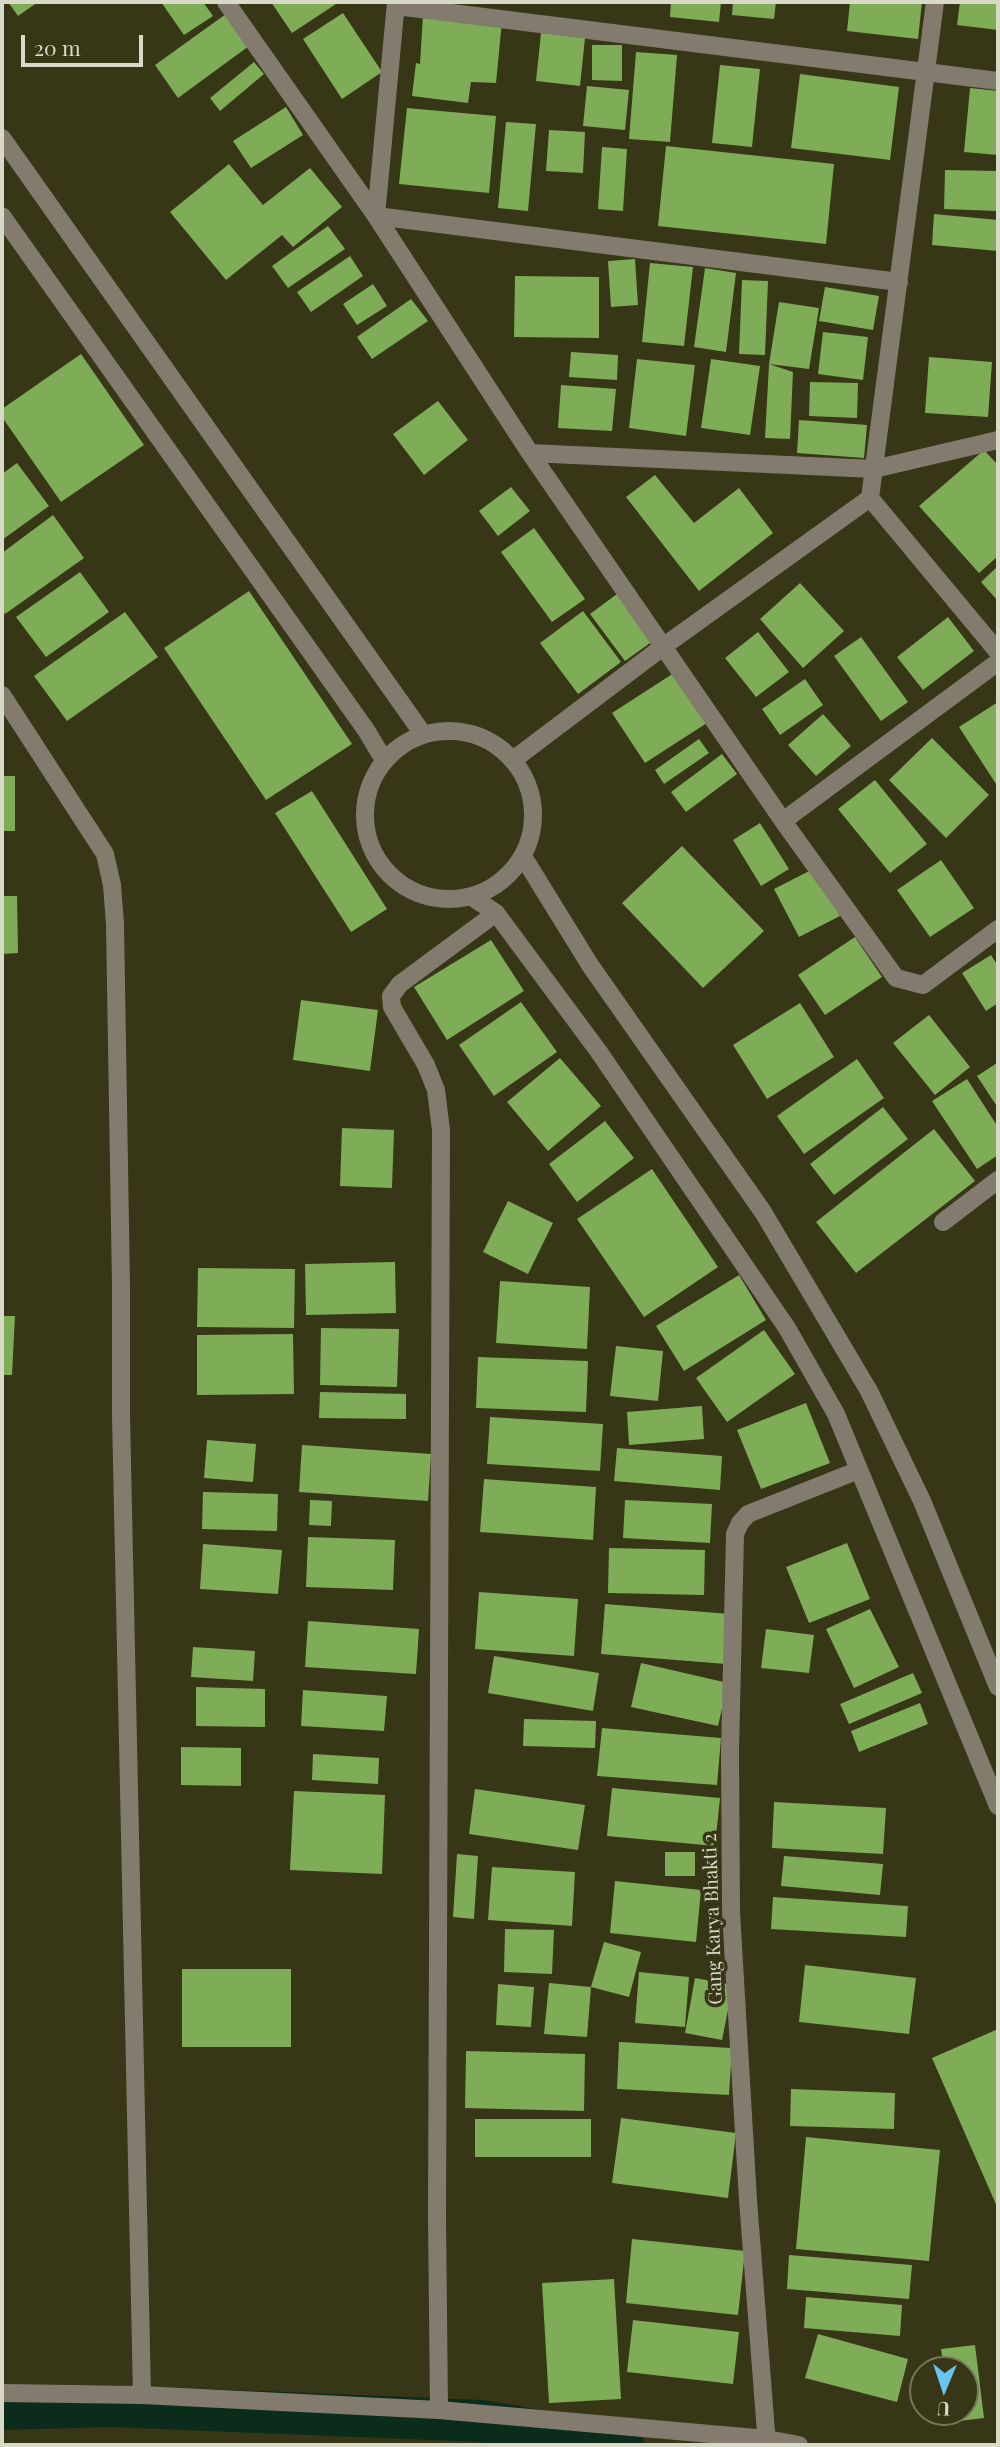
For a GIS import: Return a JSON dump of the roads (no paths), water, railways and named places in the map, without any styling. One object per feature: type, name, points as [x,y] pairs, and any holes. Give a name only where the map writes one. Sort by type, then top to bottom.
[{"type":"street","points":[[226,2],[376,216],[530,453],[783,821],[895,978],[923,985],[998,929]]},
{"type":"street","points":[[513,760],[664,646],[870,498],[934,2]]},
{"type":"street","points":[[376,216],[396,4],[998,81]]},
{"type":"street","points":[[2,138],[423,734]]},
{"type":"street","points":[[2,216],[366,730],[384,760]]},
{"type":"street","points":[[376,216],[899,282]]},
{"type":"street","points":[[530,453],[874,469],[998,440]]},
{"type":"street","points":[[870,498],[998,652]]},
{"type":"street","points":[[783,821],[998,662]]},
{"type":"street","points":[[2,695],[105,854],[114,911],[122,1458],[142,2395]]},
{"type":"street","points":[[449,729],[474,733],[502,747],[524,772],[535,825],[524,858],[499,885],[472,897],[431,898],[402,886],[381,866],[368,840],[365,803],[374,774],[384,760],[423,734],[449,729]]},
{"type":"street","points":[[524,858],[597,976],[763,1212],[869,1391],[922,1501],[998,1687]]},
{"type":"street","points":[[472,897],[496,914],[599,1052],[787,1328],[836,1413],[998,1806]]},
{"type":"street","points":[[439,2410],[437,2217],[441,1130],[436,1090],[426,1065],[392,1007],[391,996],[400,984],[496,914]]},
{"type":"street","points":[[943,1222],[998,1180]]},
{"type":"street","name":"Gang Karya Bhakti 2","points":[[767,2442],[748,2200],[731,1912],[730,1751],[735,1534],[748,1514],[859,1470]]},
{"type":"street","points":[[2,2393],[142,2395],[439,2410],[799,2445]]},
{"type":"waterway","points":[[2,2409],[110,2406],[481,2421],[623,2445]]}]
